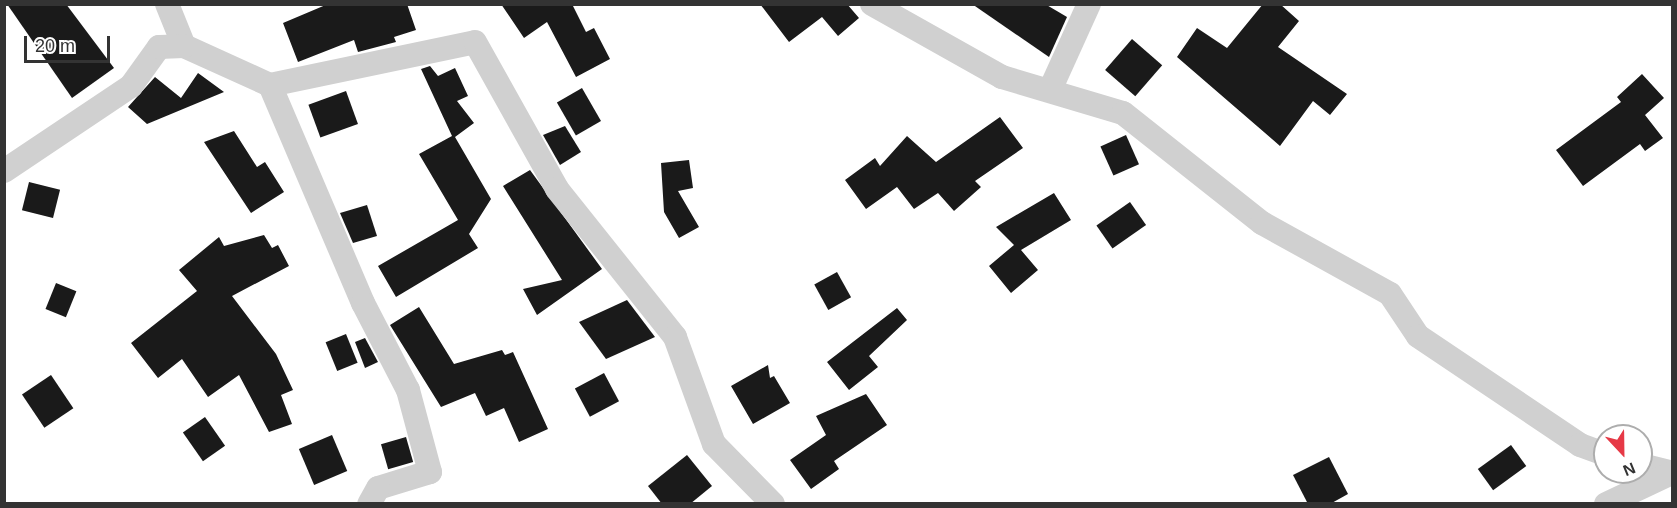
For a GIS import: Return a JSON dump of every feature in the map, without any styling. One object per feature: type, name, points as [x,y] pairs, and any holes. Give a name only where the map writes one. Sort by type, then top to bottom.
[{"type":"street","points":[[167,4],[184,46]]},
{"type":"street","points":[[872,4],[1002,76],[1124,113],[1262,223],[1390,294],[1418,336],[1580,446],[1593,450]]},
{"type":"street","points":[[1050,90],[1089,4]]},
{"type":"street","points":[[4,171],[131,86],[159,47],[184,46],[270,85],[475,42],[557,189],[675,337],[714,444],[773,504]]},
{"type":"street","points":[[270,85],[363,303],[408,390],[430,472],[378,488],[369,504]]},
{"type":"street","points":[[1653,468],[1672,473]]},
{"type":"street","points":[[1606,504],[1672,473]]},
{"type":"building","points":[[7,4],[66,4],[114,68],[72,98]]},
{"type":"building","points":[[328,4],[407,4],[416,30],[394,37],[396,42],[358,52],[354,40],[298,62],[283,23]]},
{"type":"building","points":[[501,4],[572,4],[586,32],[594,28],[610,59],[576,77],[547,22],[524,38]]},
{"type":"building","points":[[760,4],[847,4],[859,18],[838,36],[822,17],[789,42]]},
{"type":"building","points":[[972,4],[1045,4],[1067,17],[1049,57]]},
{"type":"building","points":[[1263,4],[1280,4],[1299,21],[1278,47],[1347,94],[1330,115],[1313,101],[1280,146],[1177,57],[1197,28],[1227,48]]},
{"type":"building","points":[[1132,39],[1162,65],[1135,96],[1105,70]]},
{"type":"building","points":[[430,66],[438,76],[455,68],[468,96],[457,101],[474,123],[455,137],[491,199],[469,234],[478,248],[396,297],[378,266],[458,220],[419,154],[452,136],[421,69]]},
{"type":"building","points":[[198,73],[224,92],[147,124],[128,107],[155,77],[181,98]]},
{"type":"building","points":[[1642,74],[1664,98],[1645,115],[1663,138],[1645,151],[1640,144],[1583,186],[1556,150],[1621,102],[1617,97]]},
{"type":"building","points":[[582,88],[601,121],[576,135],[557,103]]},
{"type":"building","points":[[346,91],[358,124],[320,138],[308,105]]},
{"type":"building","points":[[1000,117],[1023,148],[975,181],[981,187],[954,211],[938,193],[914,209],[897,187],[866,209],[845,180],[875,158],[880,166],[907,136],[936,162]]},
{"type":"building","points":[[565,126],[581,152],[560,165],[543,135]]},
{"type":"building","points":[[234,131],[257,167],[265,162],[284,192],[251,213],[204,142]]},
{"type":"building","points":[[1126,135],[1139,164],[1113,176],[1100,146]]},
{"type":"building","points":[[689,160],[693,188],[678,191],[699,227],[679,238],[664,212],[661,163]]},
{"type":"building","points":[[530,170],[602,269],[537,315],[523,289],[562,280],[503,186]]},
{"type":"building","points":[[29,182],[60,190],[53,218],[22,210]]},
{"type":"building","points":[[1054,193],[1071,220],[1021,250],[1038,270],[1011,293],[989,266],[1014,245],[996,227]]},
{"type":"building","points":[[1130,202],[1146,225],[1112,248],[1096,226]]},
{"type":"building","points":[[367,205],[377,236],[353,243],[340,213]]},
{"type":"building","points":[[264,235],[272,248],[278,245],[289,266],[232,296],[276,354],[293,390],[281,395],[292,424],[269,432],[239,375],[208,397],[182,359],[158,378],[131,343],[197,291],[179,270],[219,237],[224,246]]},
{"type":"building","points":[[837,272],[851,297],[828,310],[814,285]]},
{"type":"building","points":[[56,283],[76,291],[66,317],[46,309]]},
{"type":"building","points":[[627,300],[655,337],[606,359],[579,322]]},
{"type":"building","points":[[419,307],[454,364],[502,350],[505,355],[513,352],[548,429],[519,442],[504,408],[486,416],[475,393],[441,407],[390,325]]},
{"type":"building","points":[[897,308],[907,320],[869,356],[878,367],[849,390],[827,362]]},
{"type":"building","points":[[346,334],[358,363],[337,371],[326,342]]},
{"type":"building","points":[[365,338],[378,362],[365,368],[355,342]]},
{"type":"building","points":[[768,365],[770,378],[774,376],[790,403],[753,424],[731,386]]},
{"type":"building","points":[[604,373],[619,401],[590,417],[575,388]]},
{"type":"building","points":[[51,375],[73,408],[44,428],[22,395]]},
{"type":"building","points":[[866,394],[887,425],[834,461],[839,469],[811,489],[790,460],[826,435],[816,416]]},
{"type":"building","points":[[205,417],[225,446],[203,461],[183,432]]},
{"type":"building","points":[[332,435],[347,471],[314,485],[299,449]]},
{"type":"building","points":[[406,437],[413,462],[388,469],[381,444]]},
{"type":"building","points":[[1511,445],[1526,466],[1493,490],[1478,469]]},
{"type":"building","points":[[687,455],[712,486],[690,504],[662,504],[648,486]]},
{"type":"building","points":[[1329,457],[1348,494],[1330,504],[1308,504],[1293,475]]}]
